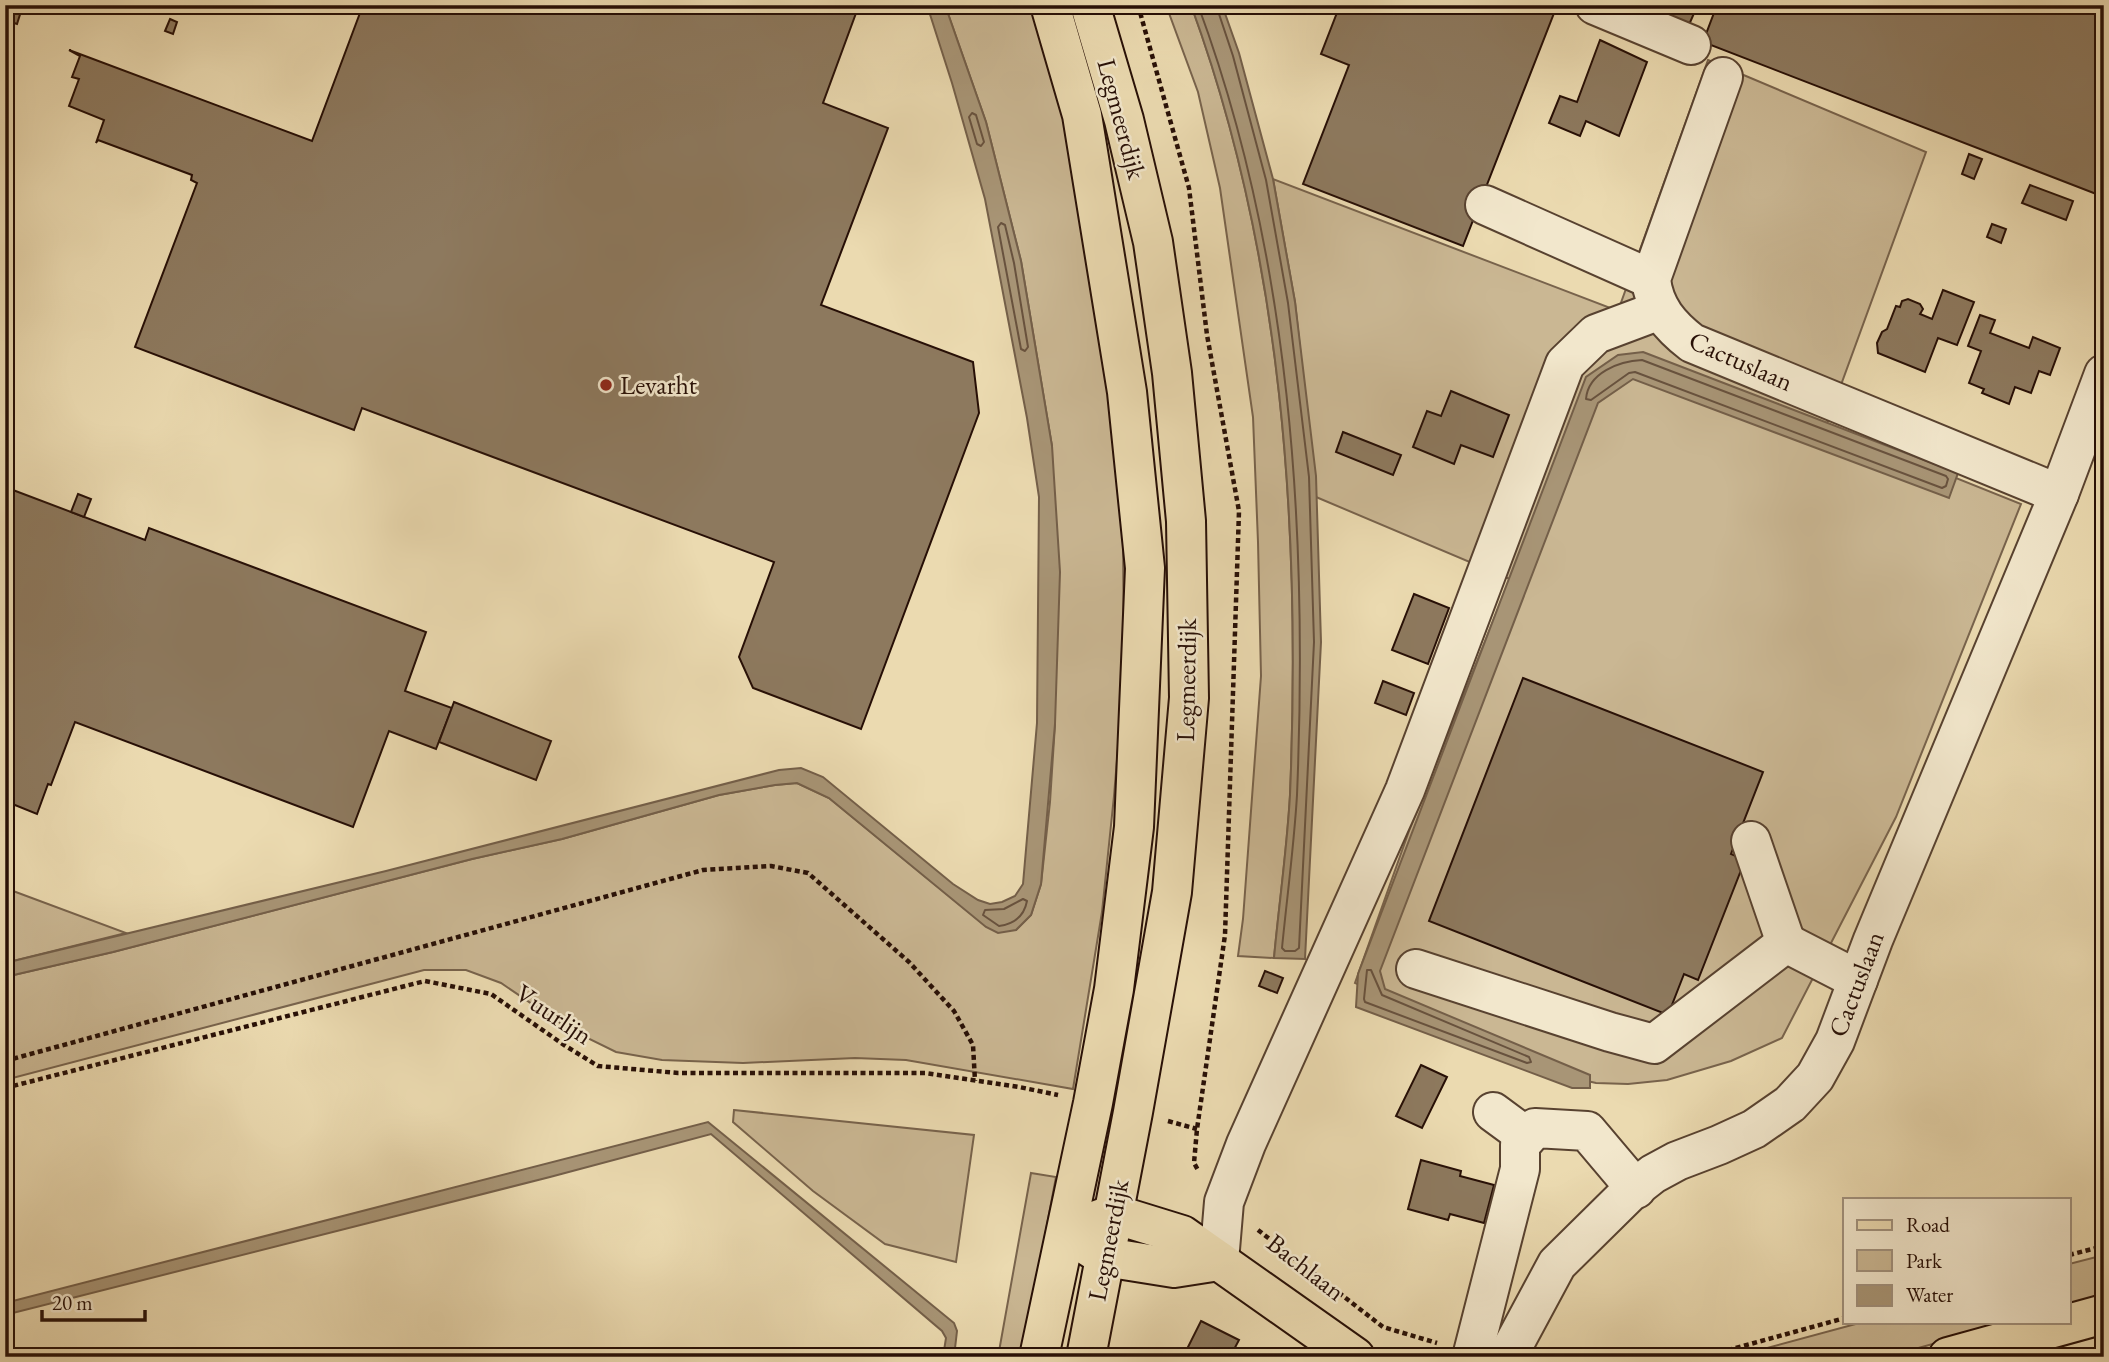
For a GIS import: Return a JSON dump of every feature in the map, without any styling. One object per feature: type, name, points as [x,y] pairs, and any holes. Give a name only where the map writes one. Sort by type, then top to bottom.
[{"type":"main road","name":"Legmeerdijk","points":[[1040,1357],[1114,989],[1134,827],[1145,568],[1128,392],[1082,115],[1050,5]]},
{"type":"main road","name":"Legmeerdijk","points":[[1086,1357],[1172,892],[1189,698],[1186,521],[1172,373],[1153,242],[1124,120],[1090,5]]},
{"type":"main road","points":[[1065,1232],[1114,1214]]},
{"type":"main road","name":"Bachlaan","points":[[1114,1214],[1182,1235],[1354,1357]]},
{"type":"main road","points":[[1065,1232],[1105,1257],[1174,1268],[1219,1261]]},
{"type":"main road","points":[[2070,1323],[2104,1314]]},
{"type":"main road","points":[[1948,1357],[2068,1324]]},
{"type":"street","points":[[1595,5],[1690,45]]},
{"type":"street","points":[[1219,1261],[1224,1202],[1246,1144],[1405,790],[1565,364],[1596,334],[1656,295],[1723,77]]},
{"type":"street","points":[[1485,205],[1656,295]]},
{"type":"street","name":"Cactuslaan","points":[[1656,295],[1674,329],[1692,343],[2059,494]]},
{"type":"street","name":"Cactuslaan","points":[[1507,1357],[1557,1264],[1595,1224],[1653,1174],[1677,1161],[1754,1129],[1790,1104],[1815,1077],[1835,1041],[2059,494],[2104,374]]},
{"type":"street","points":[[1751,841],[1786,943],[1858,980]]},
{"type":"street","points":[[1416,969],[1654,1044],[1786,943]]},
{"type":"street","points":[[1493,1112],[1527,1137]]},
{"type":"street","points":[[1456,1350],[1520,1169],[1520,1145],[1535,1128],[1587,1130],[1636,1189]]},
{"type":"path","points":[[5,1061],[703,870],[771,866],[808,873],[909,962],[954,1011],[974,1045],[975,1082]]},
{"type":"path","name":"Vuurlijn","points":[[5,1088],[425,981],[491,994],[598,1066],[678,1073],[925,1073],[1019,1087],[1093,1103]]},
{"type":"path","name":"Bachlaan","points":[[1197,1129],[1194,1163],[1205,1184],[1224,1202],[1383,1327],[1456,1350]]},
{"type":"path","points":[[2070,1255],[2104,1246]]},
{"type":"path","points":[[1703,1357],[1843,1319]]},
{"type":"green space","points":[[945,5],[1034,5],[1063,109],[1094,257],[1123,538],[1124,675],[1102,912],[1073,1089],[906,1060],[855,1058],[743,1063],[662,1060],[616,1052],[569,1029],[501,983],[466,970],[424,970],[5,1080],[5,977],[113,952],[472,859],[562,839],[719,795],[775,785],[797,783],[829,798],[987,927],[1016,930],[1031,915],[1041,884],[1055,724],[1052,446],[1021,261],[986,122]]},
{"type":"green space","points":[[1166,5],[1191,5],[1222,100],[1247,197],[1266,295],[1279,395],[1288,495],[1293,695],[1289,815],[1274,958],[1238,956],[1261,676],[1253,417],[1220,188],[1198,92]]},
{"type":"green space","points":[[1708,60],[1926,152],[1826,426],[2021,504],[1896,817],[1782,1038],[1731,1061],[1667,1080],[1628,1084],[1596,1083],[1570,1077],[1355,983],[1409,831],[1510,579],[1316,497],[1295,302],[1273,179],[1618,311]]},
{"type":"green space","points":[[5,888],[126,933],[5,963]]},
{"type":"green space","points":[[734,1110],[974,1135],[956,1262],[885,1244],[813,1191],[733,1122]]},
{"type":"green space","points":[[1031,1173],[1056,1177],[1022,1357],[998,1357]]},
{"type":"green space","points":[[2104,1255],[2104,1296],[2070,1306],[2070,1264]]},
{"type":"green space","points":[[1856,1324],[2005,1324],[1886,1357],[1734,1357]]},
{"type":"water","points":[[927,5],[945,5],[986,122],[1021,261],[1052,446],[1060,572],[1055,724],[1041,884],[1031,915],[1016,930],[998,933],[986,927],[829,798],[797,783],[719,795],[562,839],[472,859],[113,952],[5,977],[5,963],[386,871],[779,770],[801,768],[823,777],[953,884],[978,900],[990,904],[1015,896],[1023,884],[1037,723],[1039,497],[1027,418],[985,199]]},
{"type":"water","points":[[1191,5],[1222,5],[1239,53],[1273,179],[1295,302],[1316,476],[1321,642],[1305,959],[1274,958],[1289,815],[1293,695],[1288,494],[1279,394],[1266,295],[1247,197],[1222,100]]},
{"type":"water","points":[[1643,352],[1958,473],[1949,498],[1633,379],[1598,403],[1380,971],[1385,989],[1590,1075],[1590,1088],[1572,1088],[1356,1007],[1358,974],[1586,377],[1618,355]]},
{"type":"water","points":[[708,1122],[954,1323],[957,1331],[954,1357],[943,1357],[946,1338],[942,1331],[711,1134],[5,1315],[5,1303]]},
{"type":"building","points":[[5,5],[23,5],[17,24],[5,20]]},
{"type":"building","name":"Levarht","points":[[363,5],[859,5],[823,103],[888,128],[821,305],[973,362],[979,413],[861,729],[753,688],[739,657],[774,562],[362,408],[354,430],[135,347],[197,183],[191,180],[192,175],[98,140],[96,143],[104,120],[69,106],[79,79],[72,77],[80,56],[69,50],[312,141]]},
{"type":"building","points":[[1340,5],[1548,5],[1556,8],[1463,246],[1303,184],[1349,65],[1321,54]]},
{"type":"building","points":[[1668,5],[1695,11],[1685,34],[1660,23]]},
{"type":"building","points":[[1717,5],[2104,5],[2104,197],[1703,42]]},
{"type":"building","points":[[170,19],[177,22],[173,34],[165,31]]},
{"type":"building","points":[[1600,40],[1647,62],[1619,136],[1586,121],[1580,136],[1549,123],[1560,96],[1577,102]]},
{"type":"building","points":[[1969,154],[1982,159],[1974,179],[1962,174]]},
{"type":"building","points":[[2030,185],[2073,201],[2066,220],[2022,203]]},
{"type":"building","points":[[1992,224],[2006,229],[2001,243],[1987,237]]},
{"type":"building","points":[[1943,290],[1974,302],[1957,345],[1938,338],[1925,372],[1878,353],[1877,343],[1882,332],[1887,329],[1896,306],[1900,307],[1902,301],[1908,299],[1920,304],[1923,309],[1920,314],[1932,319]]},
{"type":"building","points":[[1980,315],[1995,320],[1990,333],[2029,348],[2033,337],[2060,348],[2050,375],[2039,371],[2031,393],[2015,387],[2009,404],[1982,393],[1984,389],[1969,383],[1981,351],[1968,346]]},
{"type":"building","points":[[1451,391],[1509,415],[1493,457],[1461,445],[1454,464],[1413,447],[1427,411],[1441,416]]},
{"type":"building","points":[[1343,432],[1401,455],[1393,475],[1336,452]]},
{"type":"building","points":[[5,487],[145,540],[149,528],[426,632],[405,691],[452,708],[436,749],[389,731],[353,827],[75,722],[37,814],[5,801]]},
{"type":"building","points":[[78,494],[91,499],[84,517],[71,512]]},
{"type":"building","points":[[1414,594],[1449,608],[1428,664],[1392,650]]},
{"type":"building","points":[[1523,678],[1763,772],[1731,854],[1745,860],[1698,980],[1684,974],[1668,1015],[1429,921]]},
{"type":"building","points":[[1383,681],[1414,693],[1406,715],[1375,703]]},
{"type":"building","points":[[454,702],[551,741],[536,780],[439,742]]},
{"type":"building","points":[[1265,971],[1283,978],[1277,993],[1259,986]]},
{"type":"building","points":[[1421,1065],[1447,1077],[1422,1128],[1396,1116]]},
{"type":"building","points":[[1421,1160],[1461,1171],[1460,1176],[1494,1185],[1484,1223],[1450,1214],[1448,1220],[1408,1209]]},
{"type":"building","points":[[1201,1321],[1239,1340],[1230,1357],[1183,1357]]},
{"type":"place","name":"Levarht","points":[[606,385]]}]
